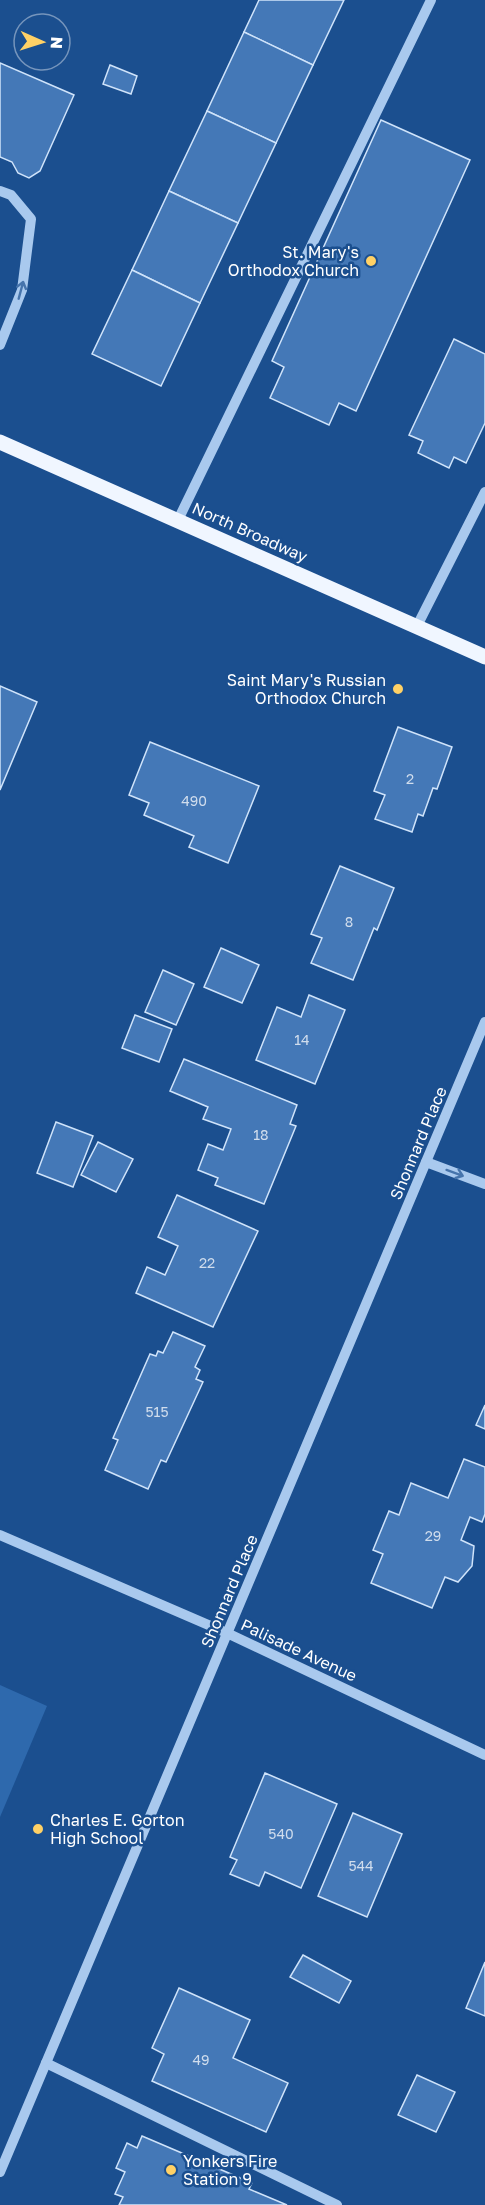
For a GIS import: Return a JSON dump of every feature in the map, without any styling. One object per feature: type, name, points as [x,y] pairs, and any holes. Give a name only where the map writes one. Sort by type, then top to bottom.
[{"type":"main road","name":"North Broadway","points":[[0,442],[485,657]]},
{"type":"street","points":[[178,520],[431,0]]},
{"type":"street","points":[[0,192],[11,195],[31,219],[22,290],[0,345]]},
{"type":"street","points":[[417,626],[485,492]]},
{"type":"street","name":"Shonnard Place","points":[[0,2172],[485,1022]]},
{"type":"street","points":[[426,1162],[485,1184]]},
{"type":"street","name":"Palisade Avenue","points":[[0,1535],[227,1633],[485,1755]]},
{"type":"street","points":[[46,2063],[337,2205]]},
{"type":"shaded area","points":[[0,1685],[47,1706],[0,1817]]},
{"type":"building","points":[[259,0],[344,0],[313,65],[244,32]]},
{"type":"building","points":[[244,32],[313,65],[276,143],[207,111]]},
{"type":"building","points":[[0,63],[12,68],[12,72],[21,72],[74,95],[40,171],[29,178],[18,173],[12,162],[0,157]]},
{"type":"building","points":[[110,65],[137,76],[131,94],[103,84]]},
{"type":"building","points":[[207,111],[276,143],[238,223],[169,191]]},
{"type":"building","name":"St. Mary's Orthodox Church","points":[[381,120],[470,160],[356,411],[339,403],[329,425],[270,398],[284,367],[272,361]]},
{"type":"building","points":[[169,191],[238,223],[200,303],[132,270]]},
{"type":"building","points":[[132,270],[200,303],[161,386],[92,354]]},
{"type":"building","points":[[454,339],[485,354],[485,423],[466,463],[454,457],[449,468],[418,453],[423,441],[409,435]]},
{"type":"building","points":[[0,686],[37,702],[0,790]]},
{"type":"building","points":[[398,727],[452,747],[437,789],[433,788],[423,816],[418,814],[412,832],[375,819],[385,795],[374,791]]},
{"type":"building","points":[[150,742],[259,786],[228,863],[189,847],[194,836],[144,815],[149,803],[129,795]]},
{"type":"building","points":[[340,866],[394,888],[377,930],[374,928],[353,980],[311,963],[322,938],[311,934]]},
{"type":"building","points":[[221,948],[259,965],[242,1003],[204,987]]},
{"type":"building","points":[[163,970],[194,984],[176,1025],[145,1012]]},
{"type":"building","points":[[309,995],[345,1010],[315,1084],[256,1060],[277,1007],[301,1017]]},
{"type":"building","points":[[135,1015],[172,1029],[159,1062],[122,1048]]},
{"type":"building","points":[[184,1059],[297,1105],[290,1124],[296,1126],[264,1204],[215,1185],[218,1178],[198,1170],[208,1144],[223,1150],[231,1129],[203,1119],[208,1107],[170,1091]]},
{"type":"building","points":[[56,1122],[93,1136],[73,1187],[37,1173]]},
{"type":"building","points":[[98,1142],[133,1159],[116,1192],[81,1175]]},
{"type":"building","points":[[177,1195],[258,1231],[213,1327],[136,1293],[147,1267],[165,1275],[178,1246],[158,1237]]},
{"type":"building","points":[[173,1332],[205,1346],[195,1367],[200,1370],[196,1379],[203,1382],[166,1462],[161,1460],[148,1489],[105,1470],[118,1440],[113,1438],[150,1354],[156,1356],[158,1351],[163,1353]]},
{"type":"building","points":[[485,1405],[485,1429],[476,1425]]},
{"type":"building","points":[[464,1459],[485,1467],[485,1514],[482,1522],[470,1517],[461,1540],[474,1546],[472,1566],[458,1582],[445,1577],[432,1608],[371,1583],[383,1554],[373,1550],[389,1511],[399,1515],[411,1483],[448,1498]]},
{"type":"building","points":[[265,1773],[337,1804],[301,1888],[265,1872],[259,1886],[230,1874],[237,1860],[230,1857]]},
{"type":"building","points":[[353,1813],[402,1834],[367,1917],[318,1896]]},
{"type":"building","points":[[303,1955],[351,1981],[339,2003],[290,1977]]},
{"type":"building","points":[[485,1962],[485,2016],[466,2008]]},
{"type":"building","points":[[179,1988],[250,2020],[233,2058],[288,2083],[266,2132],[152,2081],[164,2054],[152,2048]]},
{"type":"building","points":[[417,2075],[455,2092],[436,2132],[398,2115]]},
{"type":"building","name":"Yonkers Fire Station 9","points":[[142,2136],[252,2183],[249,2189],[287,2205],[119,2205],[123,2197],[115,2194],[125,2172],[116,2168],[127,2143],[137,2148]]},
{"type":"place","name":"St. Mary's Orthodox Church","points":[[371,261]]},
{"type":"place","name":"Saint Mary's Russian Orthodox Church","points":[[398,689]]},
{"type":"place","name":"Charles E. Gorton High School","points":[[38,1829]]},
{"type":"place","name":"Yonkers Fire Station 9","points":[[171,2170]]}]
